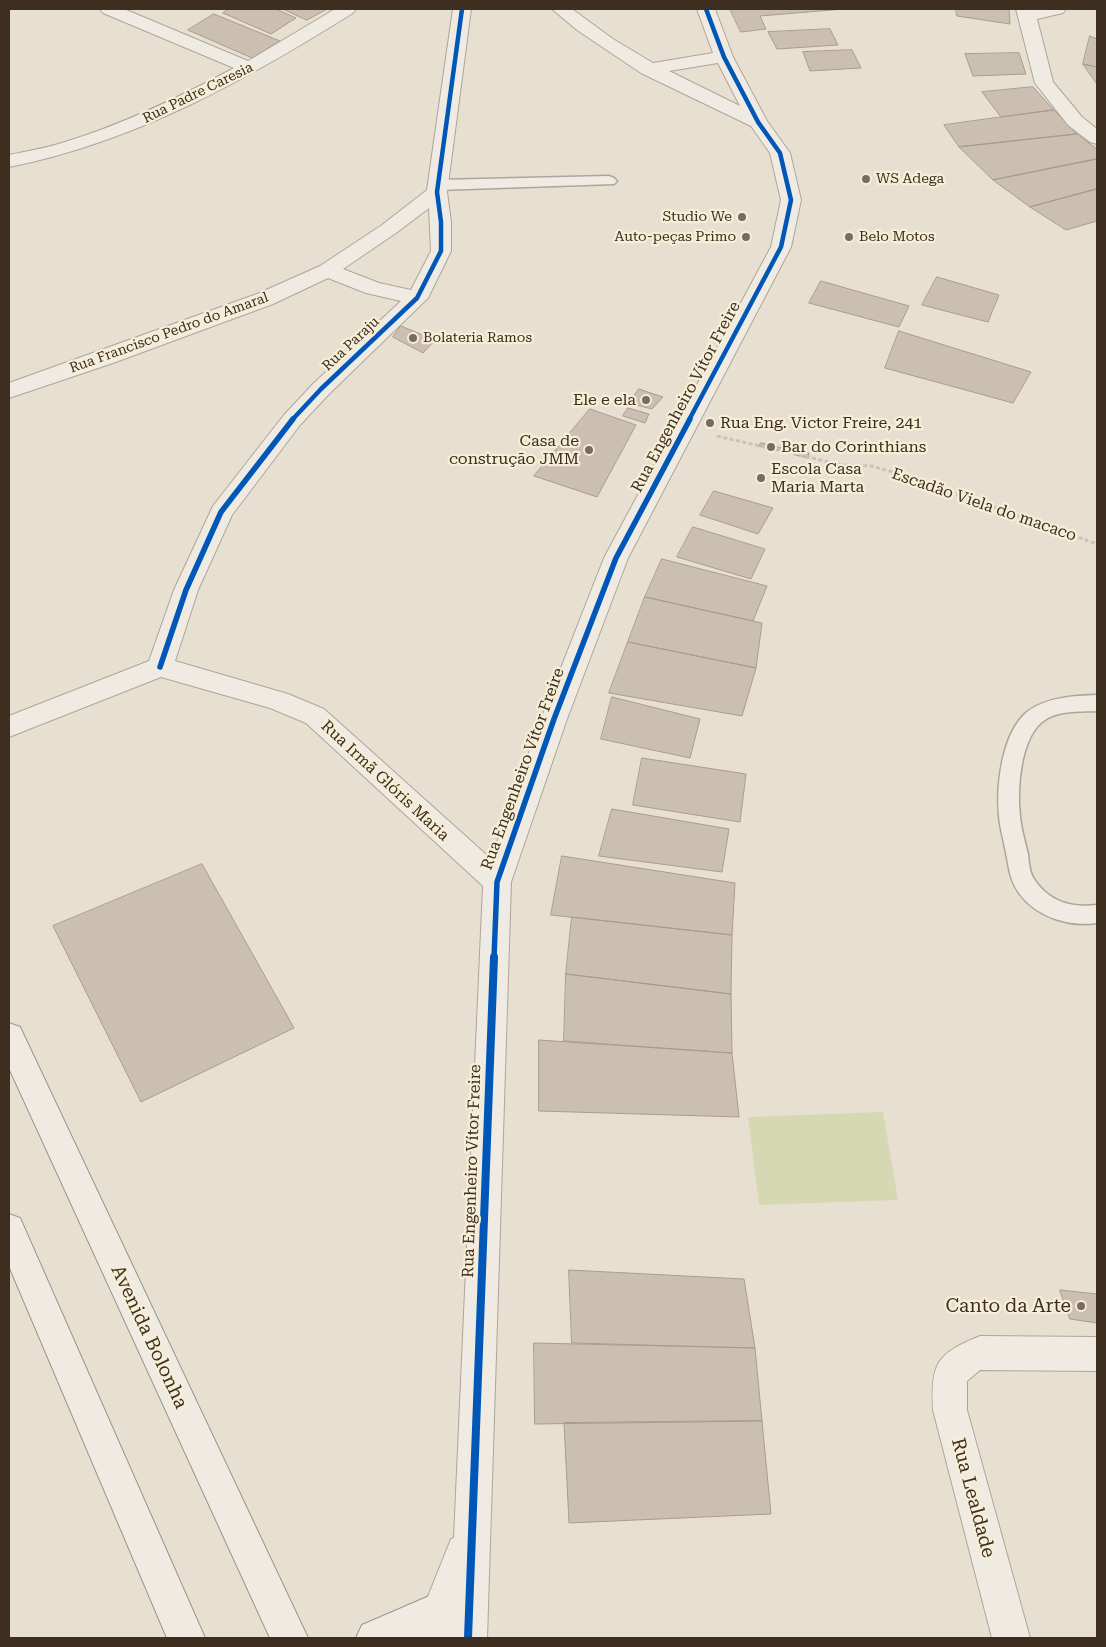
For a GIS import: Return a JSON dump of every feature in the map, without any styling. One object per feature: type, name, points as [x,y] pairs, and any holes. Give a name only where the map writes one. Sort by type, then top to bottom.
[{"type":"street","points":[[109,9],[249,68]]},
{"type":"street","name":"Rua Padre Caresia","points":[[9,161],[71,146],[159,114],[277,53],[347,9]]},
{"type":"street","name":"Rua Paraju","points":[[160,667],[186,590],[221,512],[292,420],[320,389],[417,298],[441,251],[441,222],[437,188],[462,9]]},
{"type":"street","points":[[561,9],[614,48],[648,69],[758,122]]},
{"type":"street","name":"Rua Engenheiro Vítor Freire","points":[[468,1638],[497,882],[554,719],[616,558],[781,247],[791,200],[780,153],[758,122],[724,57],[706,9]]},
{"type":"street","points":[[1057,9],[1025,12],[1044,83],[1075,121],[1097,138]]},
{"type":"street","points":[[648,69],[724,57]]},
{"type":"street","name":"Rua Francisco Pedro do Amaral","points":[[11,385],[265,298],[327,270],[389,229],[437,188]]},
{"type":"street","points":[[327,270],[373,288],[417,298]]},
{"type":"street","points":[[9,727],[160,667]]},
{"type":"street","name":"Rua Irmã Glóris Maria","points":[[160,667],[233,686],[279,701],[316,716],[497,882]]},
{"type":"street","name":"Avenida Bolonha","points":[[9,1036],[289,1638]]},
{"type":"street","points":[[9,1229],[186,1638]]},
{"type":"street","name":"Rua Lealdade","points":[[1010,1638],[950,1410],[951,1373],[962,1359],[980,1353],[1097,1354]]},
{"type":"street","name":"Rua Engenheiro Vítor Freire","points":[[438,1624],[472,1532]]},
{"type":"street","points":[[375,1638],[438,1624]]},
{"type":"lane","points":[[437,188],[608,181]]},
{"type":"lane","points":[[1097,703],[1070,704],[1050,709],[1035,716],[1022,728],[1012,762],[1008,811],[1021,877],[1037,898],[1054,910],[1071,914],[1097,914]]},
{"type":"green space","points":[[883,1112],[898,1200],[759,1205],[748,1117]]},
{"type":"building","points":[[229,9],[276,9],[296,18],[271,34],[223,13]]},
{"type":"building","points":[[283,9],[327,9],[307,20]]},
{"type":"building","points":[[730,9],[844,9],[760,16],[766,29],[741,32]]},
{"type":"building","points":[[956,9],[1009,9],[1010,24],[957,16]]},
{"type":"building","points":[[214,14],[280,41],[252,58],[188,30]]},
{"type":"building","points":[[830,29],[838,45],[777,49],[768,32]]},
{"type":"building","points":[[1090,36],[1097,39],[1097,67],[1083,64]]},
{"type":"building","points":[[852,50],[861,68],[810,71],[803,52]]},
{"type":"building","points":[[1019,53],[1026,74],[973,76],[965,54]]},
{"type":"building","points":[[1083,64],[1097,67],[1097,84]]},
{"type":"building","points":[[1033,87],[1054,110],[1001,117],[982,92]]},
{"type":"building","points":[[1054,110],[1077,134],[959,147],[944,125]]},
{"type":"building","points":[[1077,134],[1097,149],[1097,159],[993,180],[959,147]]},
{"type":"building","points":[[1097,159],[1097,189],[1030,207],[993,180]]},
{"type":"building","points":[[1097,189],[1097,221],[1066,230],[1030,207]]},
{"type":"building","points":[[937,277],[999,295],[988,322],[922,305]]},
{"type":"building","points":[[821,281],[909,306],[899,327],[809,303]]},
{"type":"building","name":"Bolateria Ramos","points":[[401,326],[435,340],[423,353],[393,337]]},
{"type":"building","points":[[899,331],[1031,372],[1013,403],[885,368]]},
{"type":"building","name":"Ele e ela","points":[[639,389],[663,397],[652,409],[629,403]]},
{"type":"building","points":[[628,408],[649,414],[645,423],[623,416]]},
{"type":"building","name":"Casa de construção JMM","points":[[590,409],[636,425],[597,497],[534,476]]},
{"type":"building","name":"Bar do Corinthians","points":[[761,443],[782,448],[782,451],[759,446]]},
{"type":"building","points":[[796,451],[809,453],[808,458],[795,455]]},
{"type":"building","points":[[714,491],[773,508],[758,534],[700,515]]},
{"type":"building","points":[[693,527],[765,549],[751,579],[677,557]]},
{"type":"building","points":[[662,559],[767,586],[753,621],[645,597]]},
{"type":"building","points":[[645,597],[762,623],[756,668],[628,642]]},
{"type":"building","points":[[628,642],[756,668],[742,716],[609,693]]},
{"type":"building","points":[[612,697],[700,719],[690,758],[601,739]]},
{"type":"building","points":[[642,758],[746,774],[740,822],[633,805]]},
{"type":"building","points":[[612,809],[729,829],[722,872],[599,856]]},
{"type":"building","points":[[562,856],[735,883],[732,935],[551,915]]},
{"type":"building","points":[[202,864],[294,1028],[141,1102],[53,926]]},
{"type":"building","points":[[572,917],[732,935],[731,994],[566,974]]},
{"type":"building","points":[[566,974],[731,994],[732,1053],[564,1041]]},
{"type":"building","points":[[539,1040],[732,1053],[739,1117],[539,1111]]},
{"type":"building","points":[[569,1270],[744,1279],[755,1348],[572,1343]]},
{"type":"building","name":"Canto da Arte","points":[[1060,1290],[1097,1294],[1097,1323],[1070,1319]]},
{"type":"building","points":[[534,1343],[755,1348],[762,1421],[535,1424]]},
{"type":"building","points":[[762,1421],[771,1514],[569,1523],[564,1423]]},
{"type":"cycle path","points":[[160,667],[186,590],[221,512],[292,420],[321,389],[417,298],[441,251],[441,222],[437,192],[462,9]]},
{"type":"cycle path","points":[[468,1638],[497,882],[554,719],[616,558],[781,247],[791,200],[780,153],[758,122],[724,57],[706,9]]},
{"type":"place","name":"WS Adega","points":[[866,179]]},
{"type":"place","name":"Studio We","points":[[742,217]]},
{"type":"place","name":"Auto-peças Primo","points":[[746,237]]},
{"type":"place","name":"Belo Motos","points":[[849,237]]},
{"type":"place","name":"Bolateria Ramos","points":[[413,338]]},
{"type":"place","name":"Ele e ela","points":[[646,400]]},
{"type":"place","name":"Rua Eng. Victor Freire, 241","points":[[710,423]]},
{"type":"place","name":"Bar do Corinthians","points":[[771,447]]},
{"type":"place","name":"Casa de construção JMM","points":[[589,450]]},
{"type":"place","name":"Escola Casa Maria Marta","points":[[761,478]]},
{"type":"place","name":"Canto da Arte","points":[[1081,1306]]}]
